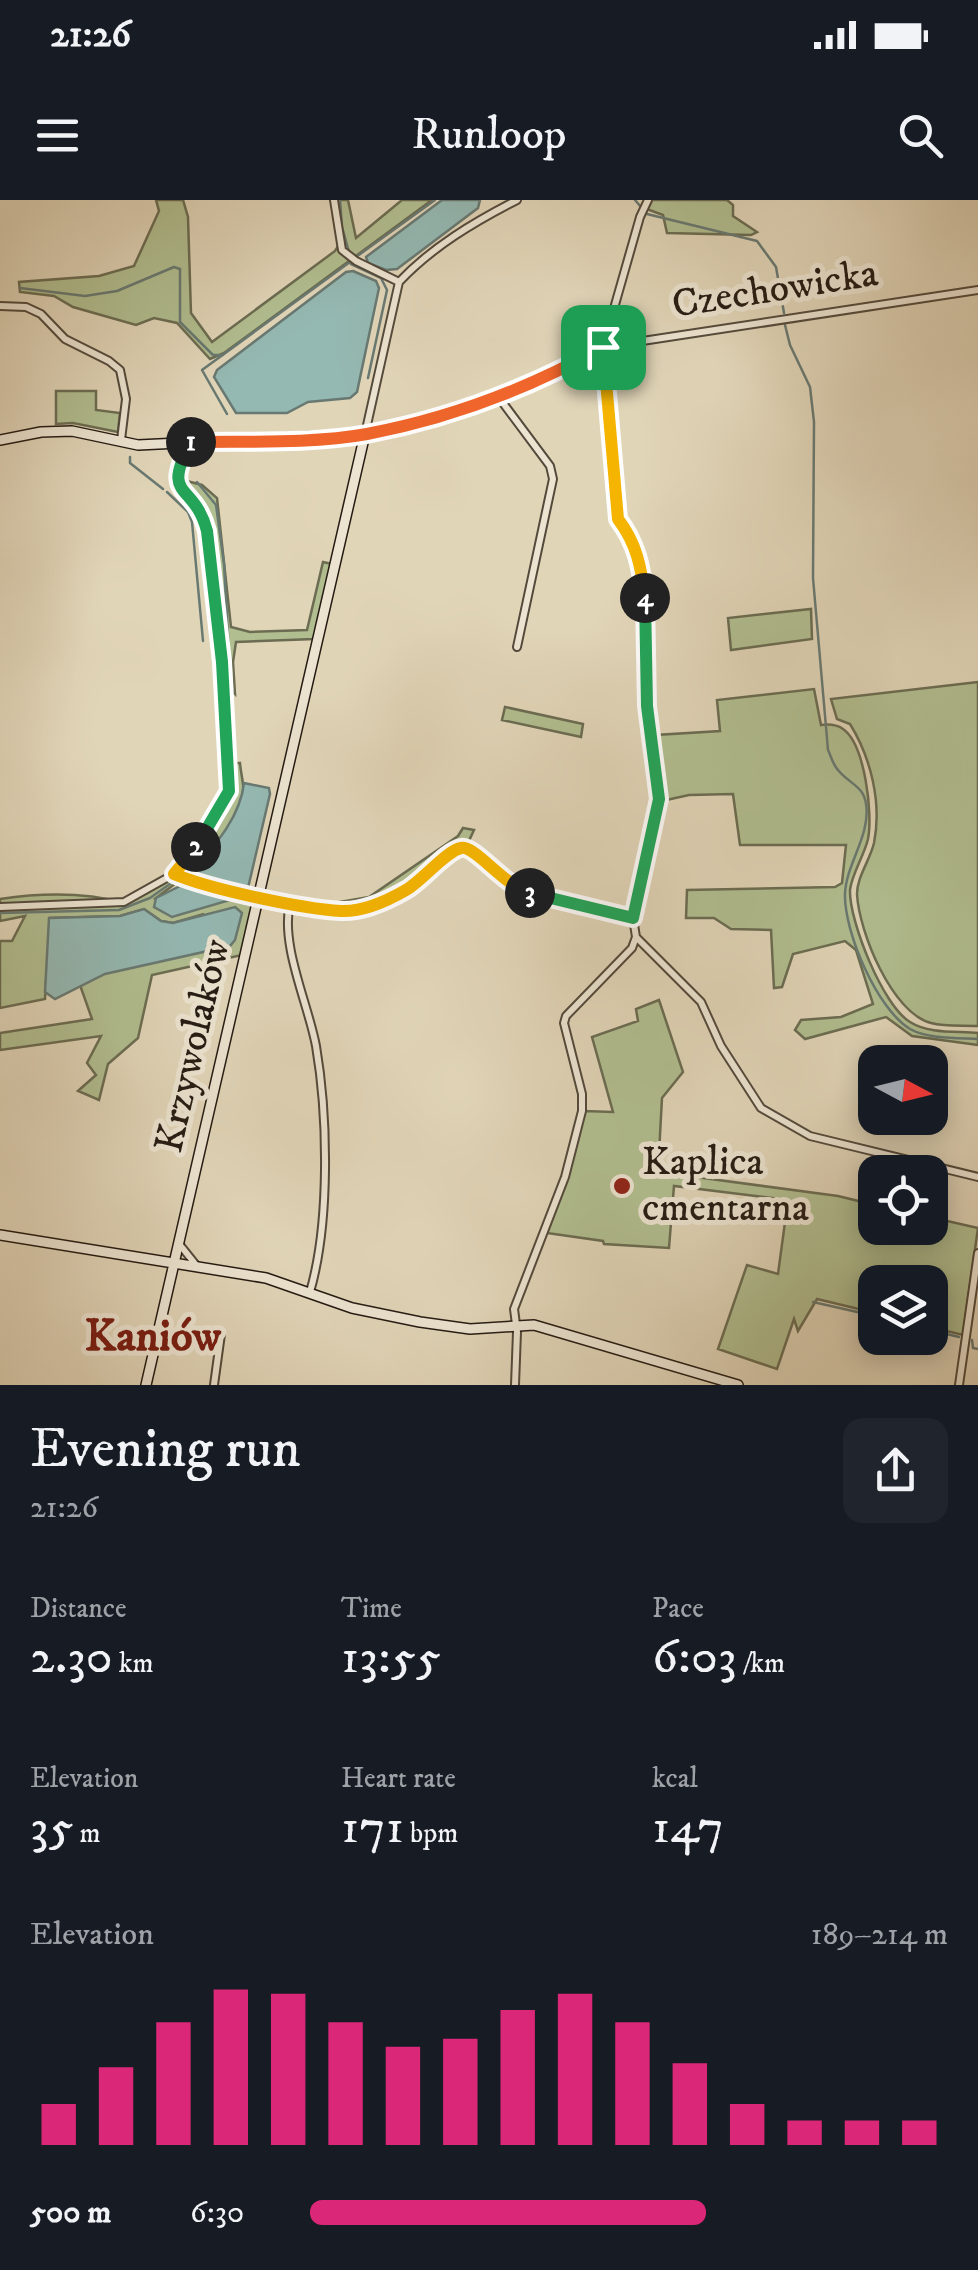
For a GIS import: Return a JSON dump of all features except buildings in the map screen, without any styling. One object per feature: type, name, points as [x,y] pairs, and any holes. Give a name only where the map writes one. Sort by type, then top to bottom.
[{"type":"street","points":[[334,200],[342,250],[356,262],[400,282]]},
{"type":"street","points":[[366,434],[400,282],[417,263],[516,200]]},
{"type":"street","points":[[515,1385],[513,1314],[565,1177],[582,1112],[582,1094],[564,1023],[566,1016],[632,948],[636,937],[633,918],[659,799],[647,706],[647,610],[640,558],[618,519],[603,347],[648,200]]},
{"type":"street","name":"Czechowicka","points":[[0,440],[72,432],[138,445],[366,434],[500,399],[603,347],[978,290]]},
{"type":"street","points":[[0,306],[26,306],[41,314],[65,339],[120,370],[126,398],[121,440]]},
{"type":"street","points":[[500,399],[550,466],[553,479],[517,647]]},
{"type":"street","name":"Krzywolaków","points":[[146,1385],[366,434]]},
{"type":"street","points":[[0,907],[124,902],[174,874],[198,844],[229,791],[222,662],[207,531],[202,512],[176,482],[190,442]]},
{"type":"street","points":[[174,874],[290,903],[341,911],[361,909],[411,888],[455,850],[464,847],[474,849],[499,877],[520,890],[633,918]]},
{"type":"street","points":[[290,903],[287,930],[316,1046],[324,1127],[319,1254],[310,1292]]},
{"type":"street","points":[[636,937],[700,1002],[721,1046],[761,1108],[810,1136],[978,1177]]},
{"type":"street","points":[[0,1235],[266,1278],[365,1311],[446,1326],[534,1325],[738,1385]]},
{"type":"street","points":[[180,1244],[196,1266]]},
{"type":"street","points":[[959,1385],[978,1253]]},
{"type":"street","points":[[214,1385],[221,1334]]},
{"type":"green space","points":[[156,200],[183,200],[188,217],[191,313],[212,342],[335,251],[342,240],[337,200],[348,200],[356,238],[402,200],[432,200],[224,353],[210,359],[177,323],[154,318],[136,325],[73,307],[54,296],[20,292],[19,282],[99,276],[134,266],[159,211]]},
{"type":"green space","points":[[649,200],[727,200],[733,205],[733,216],[757,232],[667,233],[663,215],[644,208]]},
{"type":"green space","points":[[56,391],[96,391],[96,410],[120,413],[118,432],[73,423],[56,424]]},
{"type":"green space","points":[[181,472],[183,480],[202,485],[217,498],[231,627],[250,632],[307,630],[323,562],[332,564],[314,639],[236,642],[235,694],[227,686],[204,511],[178,480]]},
{"type":"green space","points":[[811,609],[812,639],[731,650],[728,618]]},
{"type":"green space","points":[[978,682],[978,1026],[943,1025],[917,1016],[903,1004],[880,969],[864,929],[857,894],[874,843],[875,797],[869,766],[857,737],[850,724],[837,719],[831,699]]},
{"type":"green space","points":[[814,689],[821,725],[838,726],[851,737],[866,780],[868,839],[850,890],[855,921],[870,962],[889,999],[910,1022],[934,1030],[978,1033],[978,1045],[912,1036],[886,1017],[805,1039],[795,1030],[801,1020],[841,1017],[873,1004],[856,950],[845,941],[793,954],[782,987],[774,988],[771,930],[731,929],[714,918],[686,918],[687,890],[835,887],[842,883],[846,845],[740,845],[733,794],[689,795],[662,801],[656,735],[720,731],[717,700]]},
{"type":"green space","points":[[505,707],[583,724],[581,737],[502,720]]},
{"type":"green space","points":[[232,763],[240,763],[243,783],[238,813],[190,874],[180,870],[223,808]]},
{"type":"green space","points":[[463,828],[474,830],[467,845],[451,851],[407,886],[374,901],[338,906],[339,902],[369,897],[458,836]]},
{"type":"green space","points":[[173,877],[180,880],[156,898],[230,900],[233,895],[251,900],[242,955],[152,975],[138,1038],[108,1064],[99,1100],[78,1091],[96,1075],[87,1063],[101,1036],[0,1050],[0,1033],[92,1019],[80,985],[204,914],[173,923],[161,921],[144,909],[120,916],[50,918],[45,999],[0,1008],[0,941],[12,941],[25,916],[0,921],[0,899],[62,895],[124,903]]},
{"type":"green space","points":[[659,1000],[683,1072],[662,1098],[658,1172],[858,1201],[858,1245],[948,1245],[948,1221],[978,1228],[963,1335],[948,1331],[948,1265],[858,1265],[858,1309],[817,1299],[798,1331],[794,1319],[777,1369],[718,1349],[747,1265],[778,1274],[788,1200],[674,1186],[669,1248],[604,1244],[547,1233],[566,1183],[584,1111],[613,1112],[592,1037],[638,1021],[636,1009]]},
{"type":"water","points":[[442,200],[480,200],[478,208],[397,269],[386,270],[368,263],[366,257]]},
{"type":"water","points":[[346,272],[376,281],[379,288],[357,392],[350,398],[308,402],[287,413],[236,413],[214,377],[217,370]]},
{"type":"water","points":[[244,783],[269,788],[270,794],[248,888],[190,874],[231,820]]},
{"type":"water","points":[[184,884],[233,895],[230,900],[172,917],[154,907],[156,898]]},
{"type":"water","points":[[235,907],[242,913],[230,946],[105,974],[55,999],[45,992],[49,918],[120,916],[144,909],[161,921],[173,923]]},
{"type":"waterway","points":[[340,200],[349,252]]},
{"type":"waterway","points":[[356,257],[435,200]]},
{"type":"waterway","points":[[635,200],[641,207]]},
{"type":"waterway","points":[[647,214],[757,241],[776,267],[784,313]]},
{"type":"waterway","points":[[227,414],[202,370],[350,262]]},
{"type":"waterway","points":[[351,264],[381,278],[387,290],[368,378]]},
{"type":"waterway","points":[[20,288],[85,296],[117,291],[174,267],[180,269],[180,322],[213,355],[223,355]]},
{"type":"waterway","points":[[785,325],[810,387],[814,422],[813,578],[828,750],[836,768],[859,789],[866,804],[865,827],[846,883],[850,928],[875,988],[898,1019],[925,1035],[978,1039]]},
{"type":"waterway","points":[[130,457],[130,463],[163,489]]},
{"type":"waterway","points":[[182,873],[224,817],[236,778],[224,564],[216,505],[197,482]]},
{"type":"waterway","points":[[167,492],[188,512],[192,522],[203,641]]},
{"type":"waterway","points":[[0,913],[119,910],[150,898],[177,879]]},
{"type":"waterway","points":[[813,1302],[858,1312]]},
{"type":"waterway","points":[[948,1334],[959,1337]]},
{"type":"waterway","points":[[972,1340],[973,1348],[978,1349]]},
{"type":"place","name":"Kaplica cmentarna","points":[[622,1186]]},
{"type":"district","name":"Kaniów","points":[[153,1337]]},
{"type":"route","points":[[603,347],[618,519],[640,558],[647,610],[647,706],[659,799],[633,918],[520,890],[499,877],[474,849],[464,847],[455,850],[411,888],[386,901],[341,911],[290,903],[174,874],[198,844],[229,791],[222,662],[207,531],[202,512],[176,482],[190,442],[366,434],[500,399],[603,347]]}]
